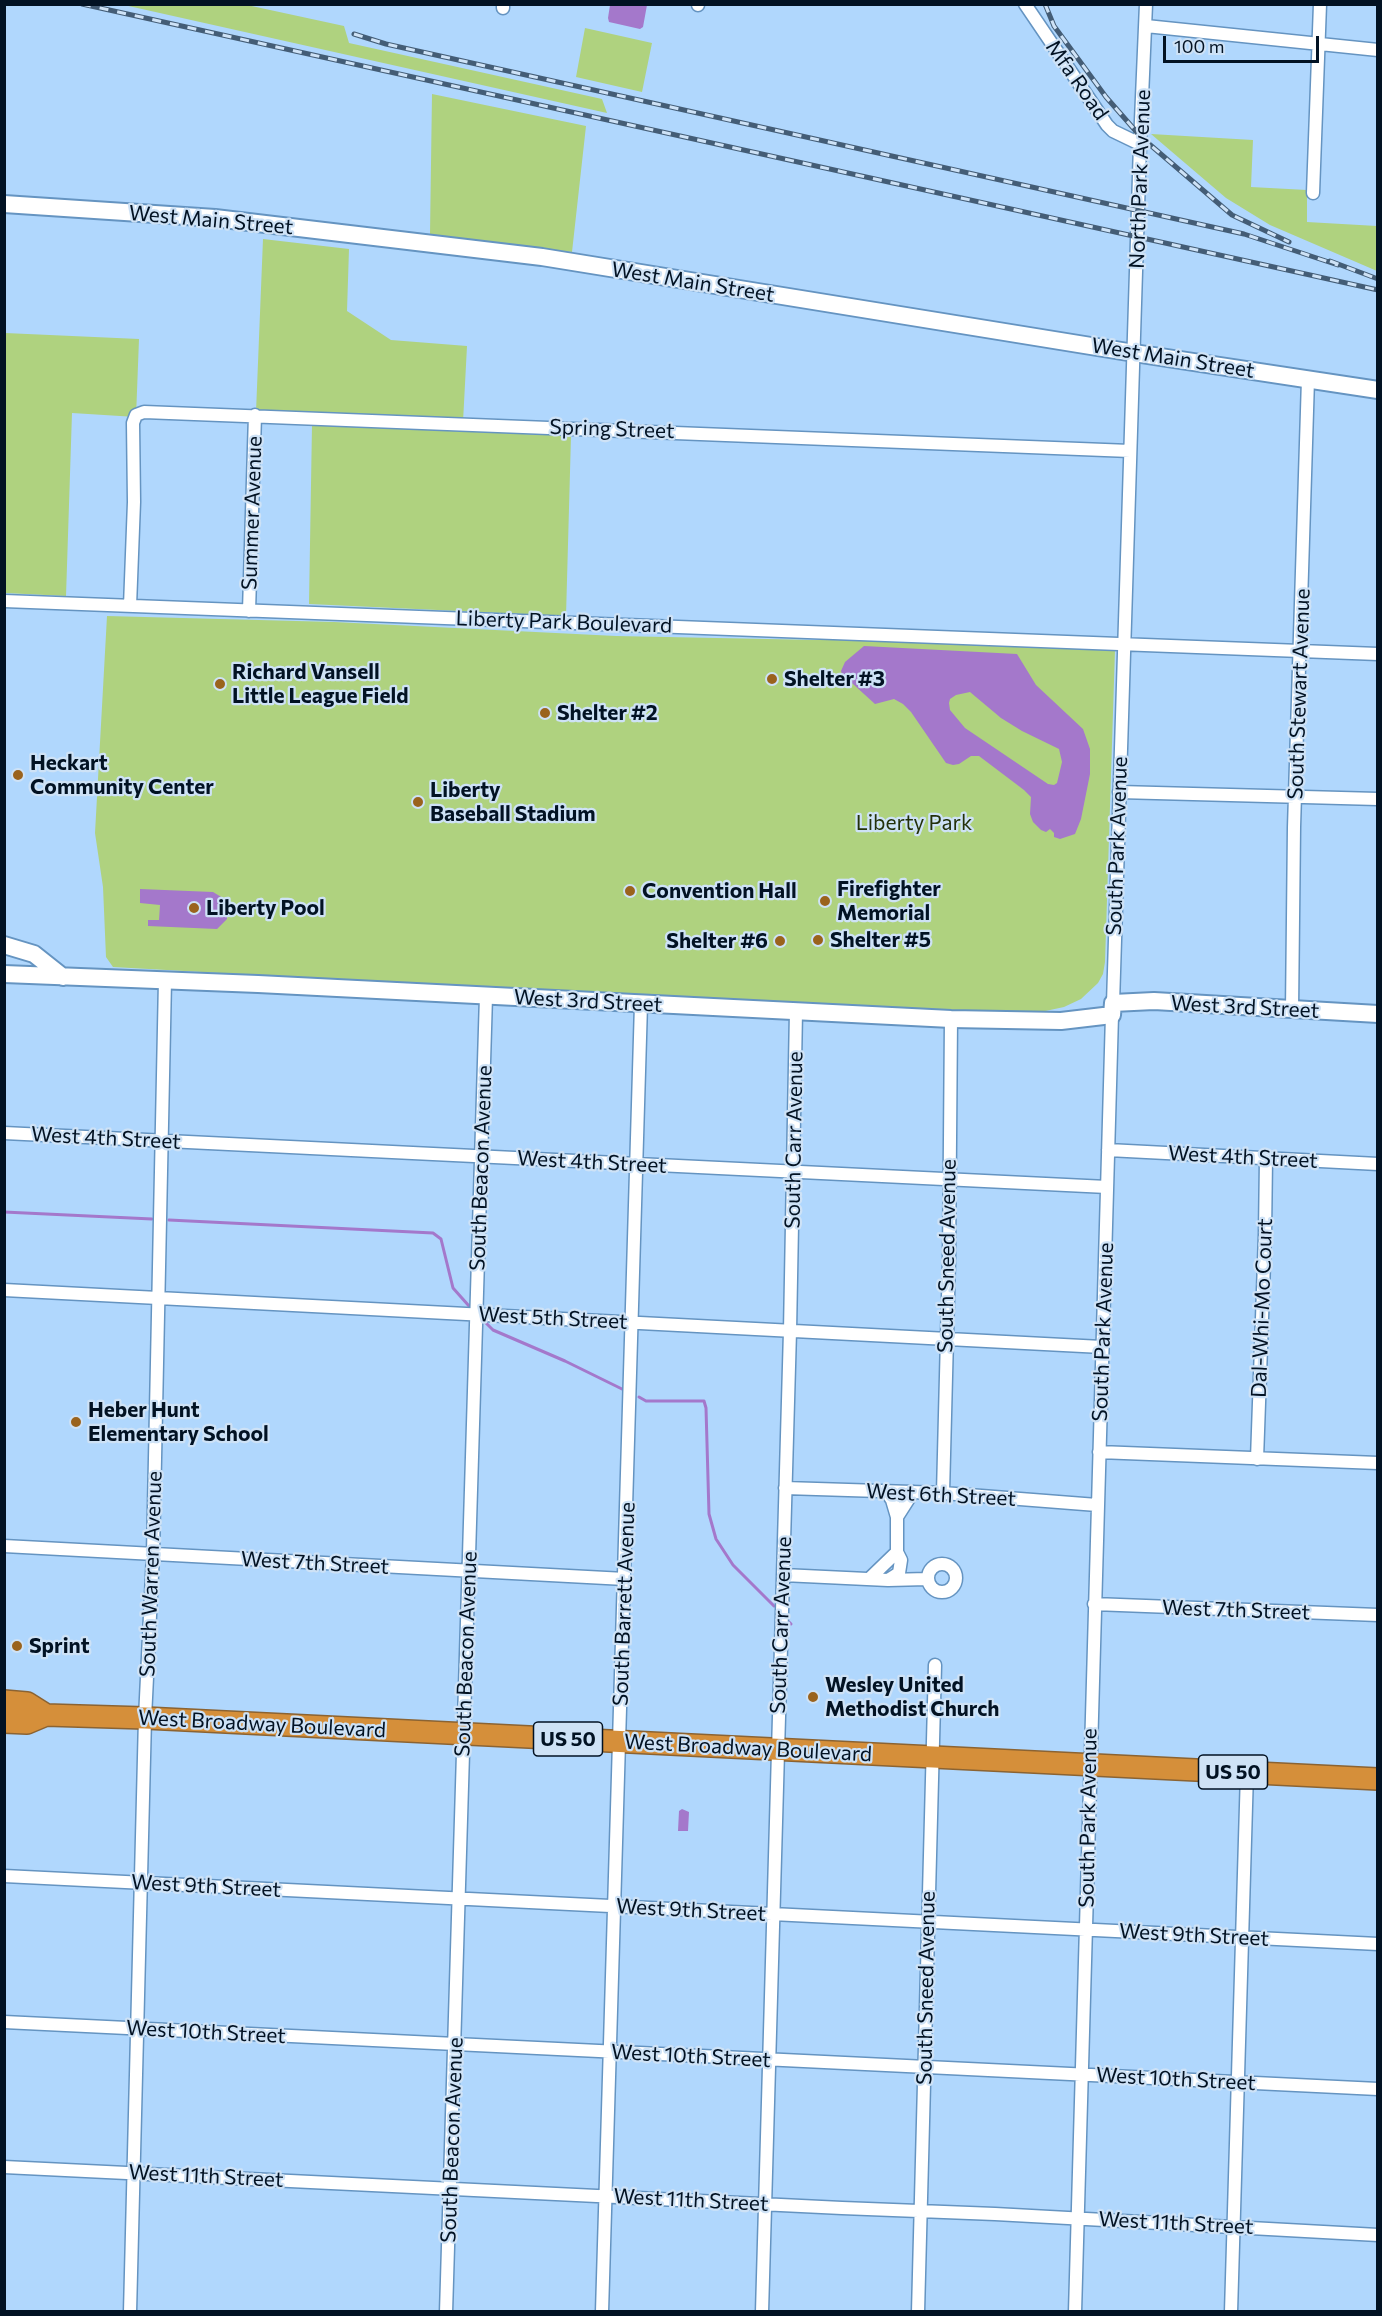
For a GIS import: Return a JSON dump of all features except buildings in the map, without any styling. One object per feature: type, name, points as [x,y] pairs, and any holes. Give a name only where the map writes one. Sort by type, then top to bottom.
[{"type":"highway","name":"West Broadway Boulevard","points":[[4,1701],[27,1703],[46,1715]]},
{"type":"highway","name":"West Broadway Boulevard","points":[[4,1722],[27,1723],[46,1715],[145,1718],[1377,1779]]},
{"type":"street","name":"Mfa Road","points":[[1025,4],[1107,124],[1113,131],[1140,144]]},
{"type":"street","name":"North Park Avenue","points":[[1134,353],[1146,4]]},
{"type":"street","points":[[1313,193],[1320,4]]},
{"type":"street","points":[[1146,26],[1377,50]]},
{"type":"street","name":"West Main Street","points":[[4,204],[215,218],[531,256],[1377,390]]},
{"type":"street","name":"South Park Avenue","points":[[1075,2312],[1089,1765],[1134,353]]},
{"type":"street","name":"South Stewart Avenue","points":[[1292,1010],[1295,797],[1308,379]]},
{"type":"street","name":"Spring Street","points":[[130,606],[133,423],[140,413],[255,415],[1130,451]]},
{"type":"street","name":"Summer Avenue","points":[[249,611],[255,415]]},
{"type":"street","name":"Liberty Park Boulevard","points":[[4,601],[1377,654]]},
{"type":"street","points":[[1119,792],[1377,800]]},
{"type":"street","points":[[4,945],[34,954],[63,977]]},
{"type":"street","name":"West 3rd Street","points":[[4,974],[951,1019],[1061,1021],[1154,1001],[1377,1014]]},
{"type":"street","name":"South Warren Avenue","points":[[130,2312],[145,1718],[153,1554],[165,980]]},
{"type":"street","name":"South Beacon Avenue","points":[[446,2312],[486,996]]},
{"type":"street","name":"South Barrett Avenue","points":[[602,2312],[641,1004]]},
{"type":"street","name":"South Carr Avenue","points":[[762,2312],[790,1331],[796,1011]]},
{"type":"street","name":"South Sneed Avenue","points":[[943,1493],[949,1258],[951,1019]]},
{"type":"street","name":"West 4th Street","points":[[4,1133],[1107,1187]]},
{"type":"street","name":"West 4th Street","points":[[1108,1150],[1377,1164]]},
{"type":"street","name":"Dal-Whi-Mo Court","points":[[1257,1459],[1266,1158]]},
{"type":"street","name":"West 5th Street","points":[[4,1290],[1102,1347]]},
{"type":"street","points":[[1099,1452],[1377,1463]]},
{"type":"street","name":"West 6th Street","points":[[785,1488],[943,1493],[1097,1505]]},
{"type":"street","points":[[886,1491],[892,1500],[897,1517],[897,1552],[901,1560],[899,1573],[888,1580]]},
{"type":"street","points":[[897,1517],[913,1492]]},
{"type":"street","name":"West 7th Street","points":[[4,1546],[625,1579]]},
{"type":"street","points":[[869,1579],[897,1552]]},
{"type":"street","points":[[783,1575],[888,1580],[927,1579]]},
{"type":"street","name":"West 7th Street","points":[[1094,1604],[1377,1615]]},
{"type":"street","name":"South Sneed Avenue","points":[[918,2312],[935,1665]]},
{"type":"street","points":[[1231,2312],[1247,1772]]},
{"type":"street","name":"West 9th Street","points":[[4,1876],[1377,1944]]},
{"type":"street","name":"West 10th Street","points":[[4,2022],[1377,2089]]},
{"type":"street","name":"West 11th Street","points":[[4,2167],[1078,2218],[1377,2235]]},
{"type":"green space","points":[[124,5],[247,5],[344,26],[349,43],[602,99],[607,113]]},
{"type":"green space","points":[[585,28],[652,43],[642,92],[576,77]]},
{"type":"green space","points":[[432,94],[586,126],[572,252],[430,234]]},
{"type":"green space","points":[[1151,134],[1253,140],[1251,187],[1307,190],[1307,222],[1377,226],[1377,271],[1270,225],[1226,198]]},
{"type":"green space","points":[[263,239],[349,249],[347,311],[391,340],[467,346],[463,422],[256,412]]},
{"type":"green space","points":[[5,333],[139,339],[136,417],[72,413],[66,596],[5,593]]},
{"type":"green space","points":[[312,425],[571,436],[566,616],[309,604]]},
{"type":"green space","name":"Liberty Park","points":[[107,616],[334,622],[616,636],[817,640],[846,636],[1115,650],[1103,974],[1098,983],[1081,999],[1064,1007],[1036,1013],[1008,1013],[577,993],[113,967],[106,957],[103,887],[95,833]]},
{"type":"shaded area","points":[[610,5],[647,5],[643,27],[640,29],[609,22]]},
{"type":"shaded area","points":[[864,646],[1017,654],[1036,685],[1083,729],[1090,749],[1090,774],[1081,819],[1075,834],[1060,839],[1054,837],[1050,829],[1046,832],[1041,830],[1033,822],[1030,814],[1031,797],[979,756],[971,756],[959,764],[946,763],[903,704],[894,699],[875,704],[842,674],[845,662]],"holes":[[[970,692],[1001,718],[1059,749],[1062,762],[1057,783],[1048,784],[965,728],[950,710],[950,699]]]},
{"type":"shaded area","name":"Liberty Pool","points":[[140,889],[213,892],[223,898],[227,906],[227,919],[217,929],[148,926],[148,920],[159,920],[160,905],[140,903]]},
{"type":"shaded area","points":[[682,1809],[689,1812],[688,1831],[678,1831],[679,1811]]},
{"type":"waterway","points":[[4,1212],[152,1219]]},
{"type":"waterway","points":[[169,1220],[433,1233],[441,1239],[453,1288],[469,1306]]},
{"type":"waterway","points":[[485,1322],[493,1330],[622,1389]]},
{"type":"waterway","points":[[639,1397],[646,1401],[704,1401],[709,1514],[716,1539],[733,1565],[774,1606]]},
{"type":"railway","points":[[82,4],[1378,290]]},
{"type":"railway","points":[[1045,4],[1054,26],[1106,97],[1141,137],[1232,215],[1289,242]]},
{"type":"railway","points":[[354,34],[386,44],[1244,234],[1338,265]]},
{"type":"railway","points":[[1330,261],[1378,279]]},
{"type":"place","name":"Shelter #3","points":[[772,679]]},
{"type":"place","name":"Richard Vansell Little League Field","points":[[220,684]]},
{"type":"place","name":"Shelter #2","points":[[545,713]]},
{"type":"place","name":"Heckart Community Center","points":[[18,775]]},
{"type":"place","name":"Liberty Baseball Stadium","points":[[418,802]]},
{"type":"place","name":"Convention Hall","points":[[630,891]]},
{"type":"place","name":"Firefighter Memorial","points":[[825,901]]},
{"type":"place","name":"Liberty Pool","points":[[194,908]]},
{"type":"place","name":"Shelter #5","points":[[818,940]]},
{"type":"place","name":"Shelter #6","points":[[780,941]]},
{"type":"place","name":"Heber Hunt Elementary School","points":[[76,1422]]},
{"type":"place","name":"Sprint","points":[[17,1646]]},
{"type":"place","name":"Wesley United Methodist Church","points":[[813,1697]]}]
